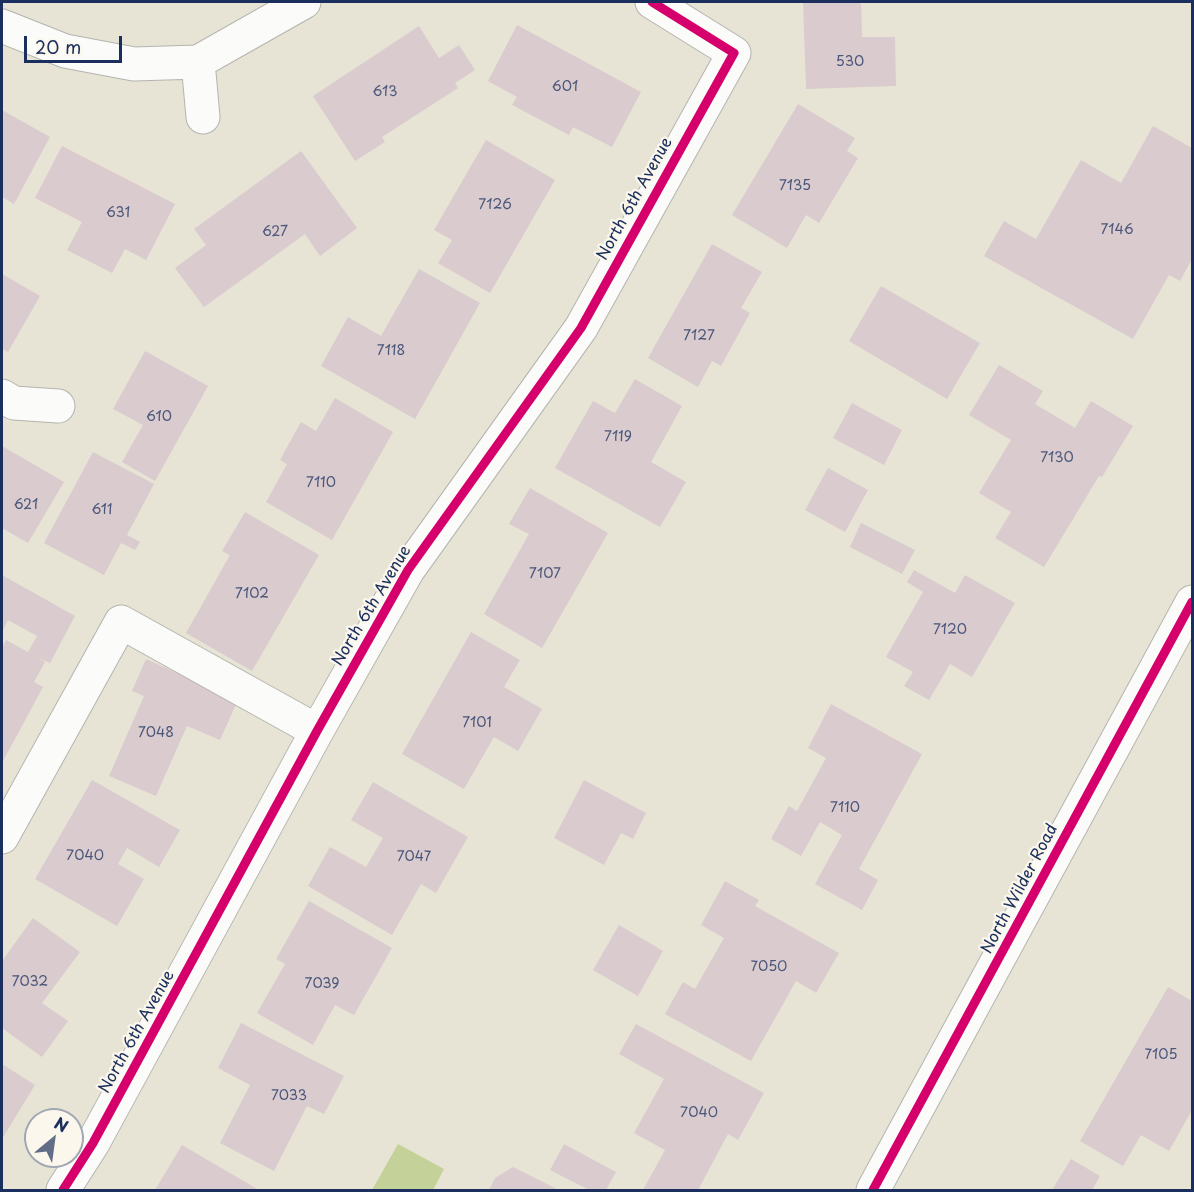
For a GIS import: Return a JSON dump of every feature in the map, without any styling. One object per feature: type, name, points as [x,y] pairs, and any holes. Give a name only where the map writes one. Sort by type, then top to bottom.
[{"type":"street","points":[[2,26],[65,51],[134,64],[198,62],[304,2]]},
{"type":"street","name":"North 6th Avenue","points":[[63,1191],[99,1133],[317,731],[408,570],[581,328],[734,53],[652,2]]},
{"type":"street","points":[[198,62],[203,117]]},
{"type":"street","points":[[2,396],[14,403],[58,406]]},
{"type":"street","name":"North Wilder Road","points":[[873,1191],[1192,602]]},
{"type":"street","points":[[2,837],[121,622],[317,731]]},
{"type":"green space","points":[[398,1144],[444,1169],[433,1190],[372,1190]]},
{"type":"building","points":[[803,2],[861,2],[862,37],[895,37],[896,86],[806,89]]},
{"type":"building","points":[[517,25],[641,92],[612,147],[573,127],[569,135],[512,105],[517,97],[488,81]]},
{"type":"building","points":[[419,26],[439,58],[459,45],[475,70],[455,83],[458,88],[382,137],[385,142],[355,161],[313,96]]},
{"type":"building","points":[[798,104],[855,138],[847,151],[858,158],[819,223],[806,215],[787,248],[732,215]]},
{"type":"building","points":[[2,110],[50,137],[14,204],[2,197]]},
{"type":"building","points":[[1153,126],[1192,148],[1192,259],[1180,281],[1169,275],[1133,339],[984,256],[1004,221],[1036,239],[1081,160],[1121,183]]},
{"type":"building","points":[[486,140],[555,180],[490,293],[438,263],[452,240],[434,230]]},
{"type":"building","points":[[62,146],[175,204],[146,260],[125,249],[112,273],[67,250],[82,222],[35,198]]},
{"type":"building","points":[[301,151],[357,228],[320,256],[305,234],[204,307],[175,268],[206,245],[194,229]]},
{"type":"building","points":[[712,244],[762,272],[741,308],[750,313],[721,366],[712,361],[698,387],[648,358]]},
{"type":"building","points":[[419,269],[480,303],[415,419],[321,366],[348,317],[381,336]]},
{"type":"building","points":[[2,274],[40,296],[8,352],[2,349]]},
{"type":"building","points":[[881,286],[980,343],[947,399],[849,341]]},
{"type":"building","points":[[145,351],[208,386],[155,481],[122,462],[143,425],[113,409]]},
{"type":"building","points":[[999,365],[1043,391],[1035,404],[1075,428],[1091,401],[1133,426],[1102,477],[1099,476],[1044,567],[995,538],[1011,512],[979,493],[1011,440],[969,415]]},
{"type":"building","points":[[635,379],[682,406],[651,462],[686,482],[660,527],[555,468],[593,401],[615,413]]},
{"type":"building","points":[[335,398],[393,432],[332,540],[266,502],[287,464],[280,460],[301,422],[316,431]]},
{"type":"building","points":[[852,403],[902,430],[884,465],[833,438]]},
{"type":"building","points":[[2,446],[64,482],[28,543],[2,528]]},
{"type":"building","points":[[93,452],[154,484],[127,535],[140,542],[135,550],[121,543],[104,575],[44,543]]},
{"type":"building","points":[[828,468],[868,490],[845,532],[805,510]]},
{"type":"building","points":[[530,488],[608,533],[542,648],[484,614],[529,534],[509,524]]},
{"type":"building","points":[[245,512],[319,555],[252,671],[186,633],[230,555],[222,551]]},
{"type":"building","points":[[861,523],[915,550],[902,574],[850,547]]},
{"type":"building","points":[[914,570],[955,593],[965,575],[1015,603],[972,677],[950,664],[929,700],[904,686],[913,672],[886,657],[923,592],[907,582]]},
{"type":"building","points":[[2,575],[75,616],[50,663],[36,657],[45,662],[34,682],[43,687],[2,763],[2,648],[6,640],[28,652],[37,636],[8,620],[2,632]]},
{"type":"building","points":[[471,632],[520,660],[504,687],[542,709],[518,751],[494,737],[464,789],[402,754]]},
{"type":"building","points":[[146,659],[238,700],[220,740],[187,726],[156,796],[109,776],[144,696],[132,691]]},
{"type":"building","points":[[831,704],[922,754],[859,869],[878,880],[862,910],[815,884],[842,835],[820,822],[801,856],[771,839],[789,806],[797,811],[826,758],[808,748]]},
{"type":"building","points":[[92,780],[180,830],[159,867],[127,848],[118,864],[144,879],[117,926],[35,879]]},
{"type":"building","points":[[584,780],[646,813],[633,839],[621,833],[604,865],[554,838]]},
{"type":"building","points":[[373,782],[468,837],[436,893],[421,884],[392,935],[308,886],[330,847],[366,867],[383,838],[351,820]]},
{"type":"building","points":[[725,881],[759,900],[755,906],[839,953],[816,993],[796,981],[751,1061],[665,1014],[683,982],[695,989],[724,938],[701,925]]},
{"type":"building","points":[[309,901],[392,948],[354,1015],[335,1005],[313,1045],[257,1013],[285,964],[276,959]]},
{"type":"building","points":[[33,918],[80,952],[42,1003],[68,1021],[42,1057],[2,1028],[2,961]]},
{"type":"building","points":[[619,925],[663,951],[638,996],[593,970]]},
{"type":"building","points":[[1168,987],[1192,1001],[1192,1110],[1169,1151],[1141,1135],[1123,1166],[1080,1141]]},
{"type":"building","points":[[241,1023],[344,1076],[324,1114],[307,1106],[274,1171],[220,1143],[250,1085],[218,1068]]},
{"type":"building","points":[[636,1024],[764,1093],[738,1140],[728,1134],[698,1190],[643,1190],[665,1150],[634,1133],[664,1079],[619,1054]]},
{"type":"building","points":[[2,1064],[35,1085],[2,1139]]},
{"type":"building","points":[[564,1144],[616,1172],[606,1190],[589,1190],[550,1170]]},
{"type":"building","points":[[182,1145],[259,1190],[155,1190]]},
{"type":"building","points":[[1071,1159],[1100,1176],[1092,1190],[1052,1190]]},
{"type":"building","points":[[513,1167],[559,1190],[489,1190],[495,1178]]},
{"type":"cycle path","points":[[63,1190],[93,1143],[317,731],[408,570],[581,328],[734,53],[652,2]]},
{"type":"cycle path","points":[[873,1190],[1192,602]]}]
